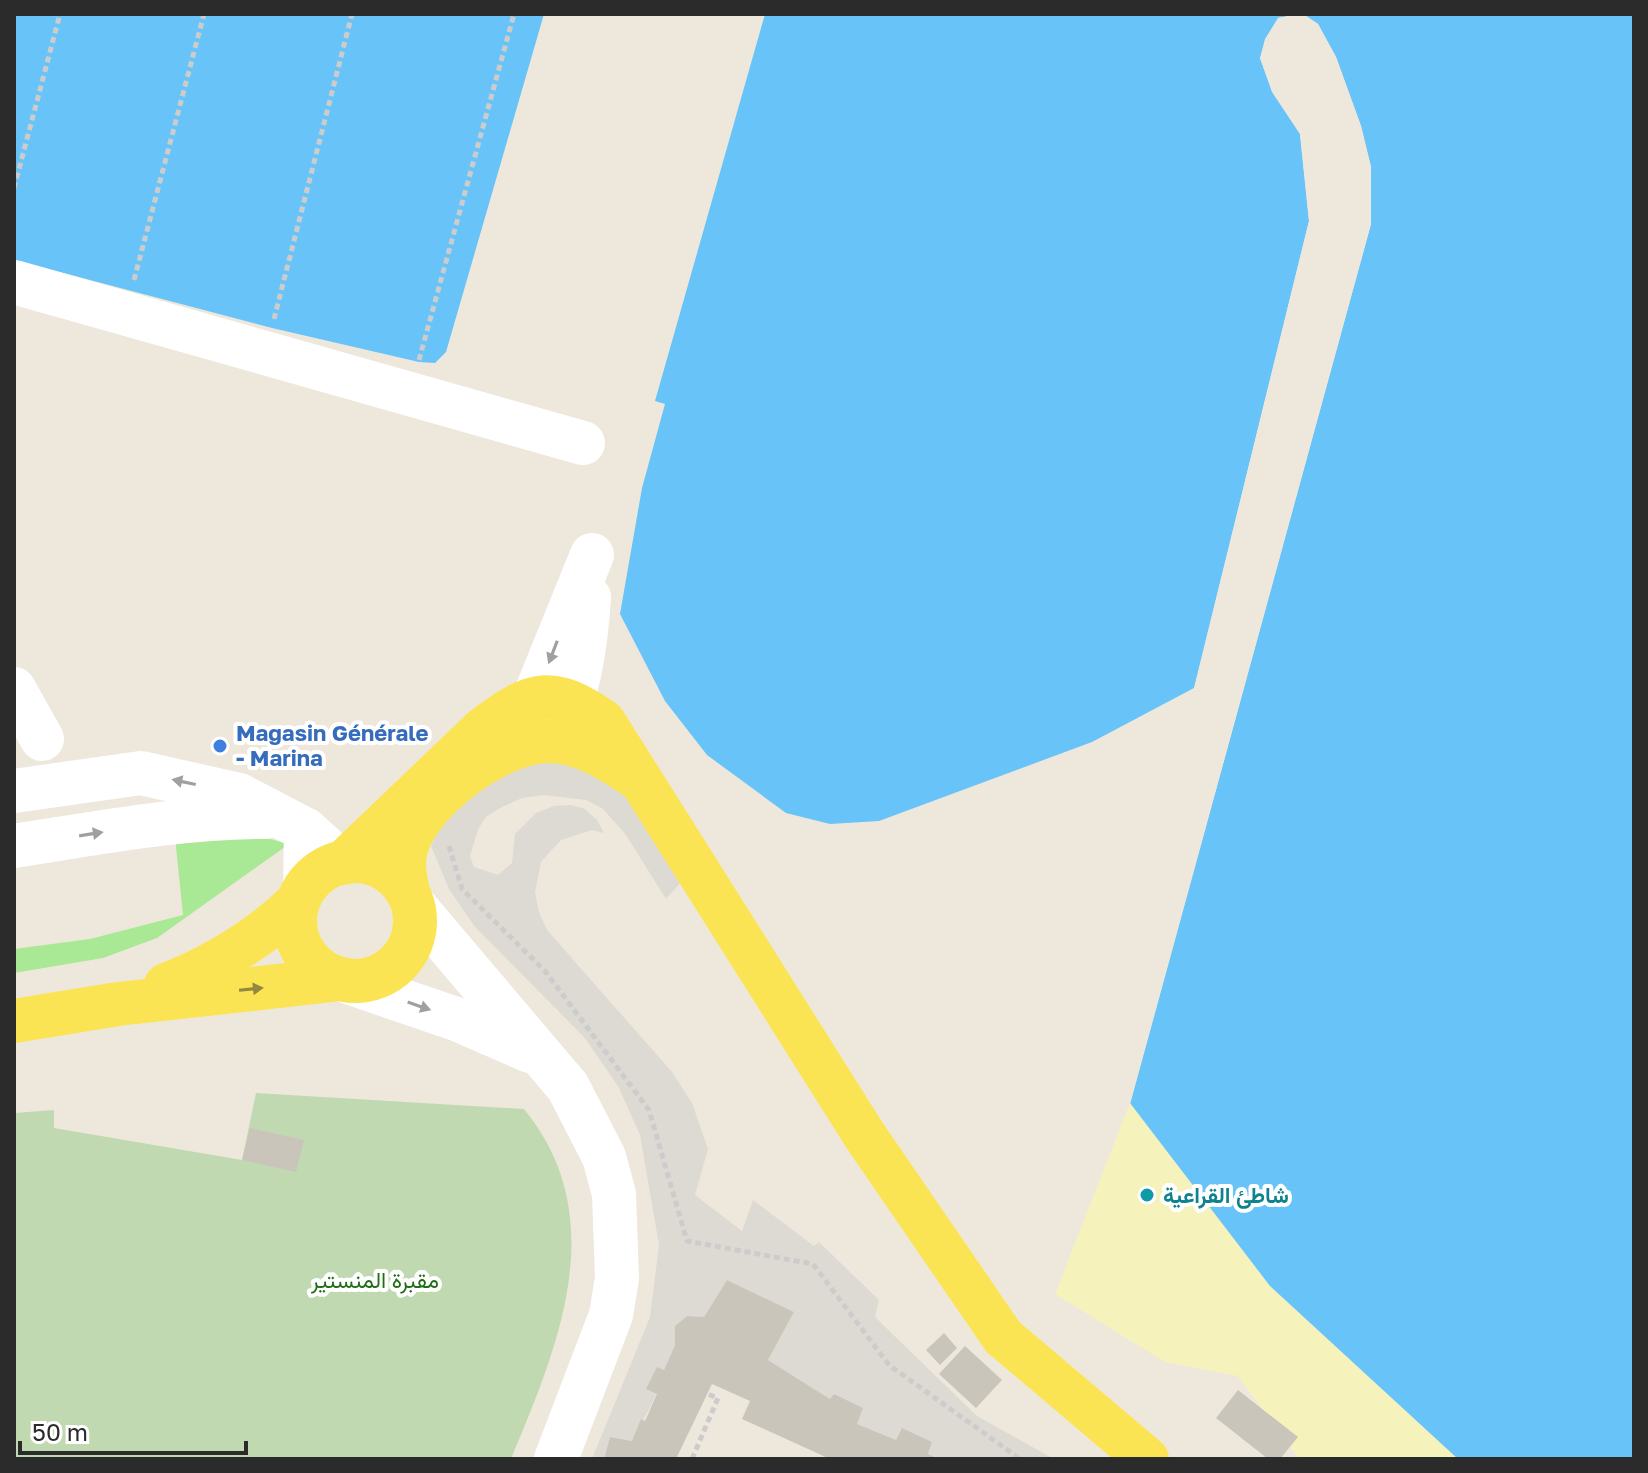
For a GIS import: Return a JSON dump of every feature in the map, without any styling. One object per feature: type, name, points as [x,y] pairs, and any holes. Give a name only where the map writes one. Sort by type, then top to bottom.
[{"type":"main road","points":[[118,1004],[213,966],[266,933],[302,895],[316,875],[343,863],[483,729],[508,710],[554,700],[604,722],[865,1136],[1003,1337],[1147,1459]]},
{"type":"main road","points":[[14,1021],[118,1004],[366,980],[385,973],[400,960],[410,943],[415,923],[405,851],[421,815],[469,773],[492,759],[551,742],[600,753],[645,784]]},
{"type":"main road","points":[[343,863],[358,862],[387,871],[410,898]]},
{"type":"main road","points":[[302,895],[297,938],[305,955],[317,969],[343,980]]},
{"type":"street","points":[[14,282],[583,443]]},
{"type":"street","points":[[14,689],[42,739]]},
{"type":"street","points":[[551,742],[554,700]]},
{"type":"street","points":[[14,791],[141,773],[239,795],[294,823],[343,863]]},
{"type":"street","points":[[14,846],[179,821],[294,823]]},
{"type":"street","points":[[294,823],[302,895]]},
{"type":"street","points":[[410,898],[454,956],[568,1087],[604,1157],[614,1194],[618,1256],[611,1315],[556,1459]]},
{"type":"street","points":[[343,980],[459,1020],[543,1057]]},
{"type":"path","points":[[14,188],[60,14]]},
{"type":"path","points":[[131,291],[204,14]]},
{"type":"path","points":[[272,328],[352,14]]},
{"type":"path","points":[[419,362],[514,14]]},
{"type":"path","points":[[452,838],[448,848],[462,889],[545,971],[649,1110],[687,1241],[813,1264],[889,1365],[1020,1459]]},
{"type":"path","points":[[692,1459],[718,1398],[707,1394]]},
{"type":"green space","points":[[244,832],[289,844],[157,938],[103,958],[14,973],[14,949],[90,939],[183,915],[175,837]]},
{"type":"green space","name":"مقبرة المنستير","points":[[256,1093],[524,1109],[551,1151],[566,1194],[571,1238],[568,1282],[559,1327],[511,1459],[14,1459],[14,1113],[54,1110],[54,1128],[242,1160]]},
{"type":"sand","name":"شاطئ القراعية","points":[[1130,1103],[1270,1286],[1458,1459],[1299,1459],[1238,1376],[1165,1362],[1055,1294]]},
{"type":"shaded area","points":[[563,758],[625,792],[681,882],[666,899],[626,835],[603,809],[586,800],[544,795],[522,798],[502,807],[487,816],[478,829],[470,856],[474,867],[498,875],[512,863],[515,834],[536,813],[554,806],[571,805],[585,809],[597,820],[604,833],[592,830],[561,840],[541,862],[535,893],[539,912],[547,930],[672,1072],[692,1103],[708,1149],[695,1195],[742,1231],[753,1200],[814,1246],[819,1242],[879,1300],[875,1317],[977,1416],[1054,1459],[939,1459],[928,1454],[931,1442],[902,1428],[896,1440],[857,1424],[862,1408],[834,1394],[830,1399],[768,1360],[794,1312],[727,1280],[704,1317],[687,1316],[675,1326],[675,1345],[664,1370],[657,1368],[647,1389],[657,1394],[632,1441],[610,1437],[604,1459],[592,1459],[650,1317],[659,1245],[640,1135],[618,1086],[584,1037],[475,927],[449,889],[431,846],[448,809],[520,764]]},
{"type":"water","points":[[14,14],[544,14],[446,352],[435,363],[419,362],[272,328],[14,260]]},
{"type":"water","points":[[765,14],[1298,14],[1278,18],[1260,58],[1272,91],[1300,134],[1309,221],[1194,688],[1092,742],[879,821],[830,824],[786,813],[707,755],[665,701],[620,614],[642,488],[665,404],[655,401]]},
{"type":"water","points":[[1303,14],[1634,14],[1634,1459],[1458,1459],[1270,1286],[1130,1103],[1371,224],[1371,167],[1361,126],[1336,57],[1318,24]]},
{"type":"pier","points":[[1303,14],[1318,24],[1336,57],[1361,126],[1371,167],[1371,224],[1129,1108],[1127,1102],[1367,223],[1367,168],[1357,127],[1332,59],[1315,27],[1300,17],[1281,21],[1268,40],[1264,58],[1276,90],[1303,133],[1313,222],[1198,689],[1193,693],[1309,221],[1300,134],[1272,92],[1260,58],[1265,39],[1278,18]]},
{"type":"building","points":[[250,1128],[304,1140],[296,1172],[242,1160]]},
{"type":"building","points":[[727,1280],[794,1312],[768,1360],[830,1399],[834,1394],[863,1408],[857,1424],[896,1440],[902,1428],[932,1442],[928,1454],[939,1459],[830,1459],[742,1419],[750,1401],[712,1384],[676,1459],[604,1459],[610,1437],[632,1441],[641,1419],[645,1421],[657,1394],[646,1389],[657,1367],[664,1370],[675,1345],[675,1326],[687,1316],[704,1317]]},
{"type":"building","points":[[944,1333],[957,1348],[940,1365],[926,1350]]},
{"type":"building","points":[[965,1346],[1002,1380],[976,1408],[939,1374]]},
{"type":"building","points":[[1238,1390],[1298,1437],[1280,1459],[1268,1459],[1216,1418]]},
{"type":"place","name":"Magasin Générale - Marina","points":[[220,746]]},
{"type":"place","name":"شاطئ القراعية","points":[[1147,1195]]}]
